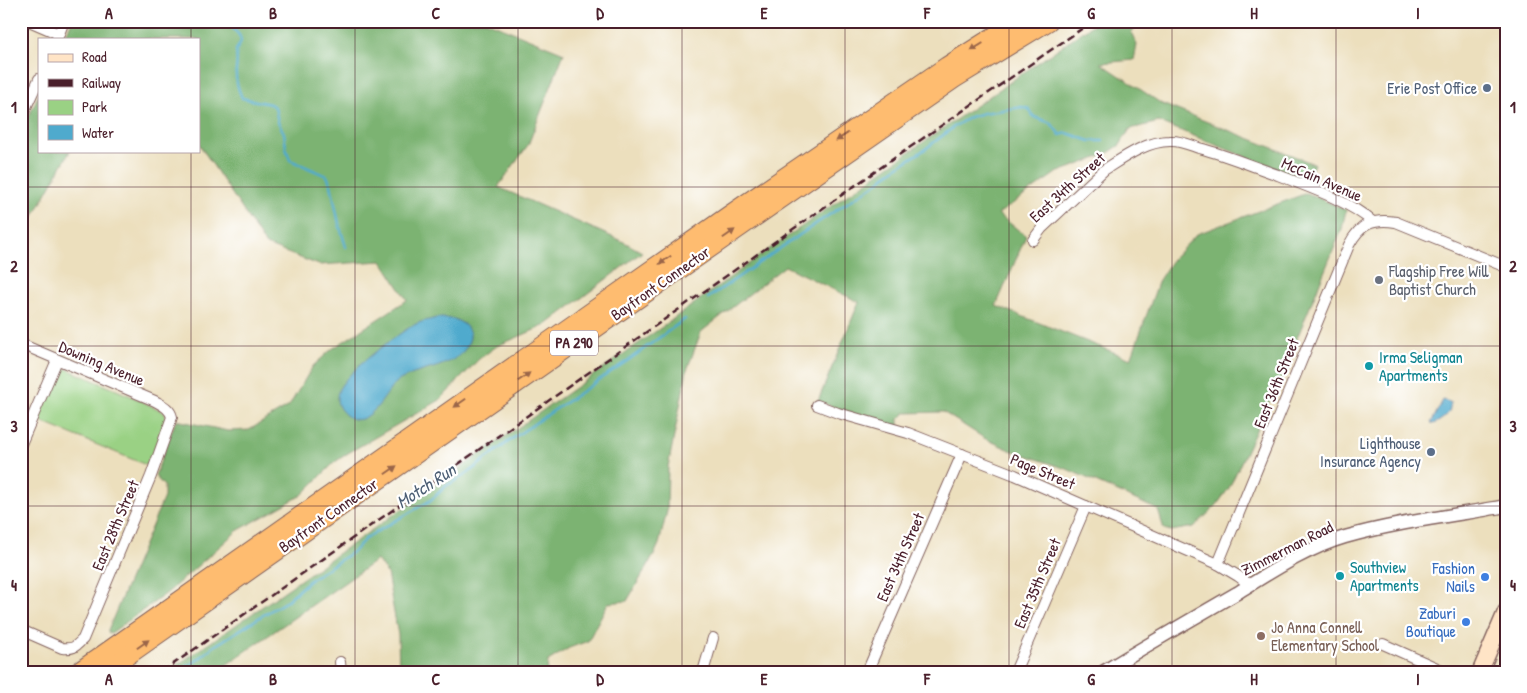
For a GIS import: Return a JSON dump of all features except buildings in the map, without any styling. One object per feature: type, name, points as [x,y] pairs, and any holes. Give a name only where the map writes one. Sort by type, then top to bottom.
[{"type":"highway","name":"Bayfront Connector","points":[[78,672],[729,215],[947,66],[1018,21]]},
{"type":"highway","name":"Bayfront Connector","points":[[104,672],[778,200],[954,79],[1048,21]]},
{"type":"main road","points":[[1480,672],[1506,611]]},
{"type":"street","points":[[29,21],[58,36],[64,21]]},
{"type":"street","points":[[21,118],[38,81]]},
{"type":"street","name":"McCain Avenue","points":[[1149,145],[1171,140],[1222,154],[1342,202],[1362,212],[1374,222],[1384,220],[1396,222],[1506,267]]},
{"type":"street","name":"East 34th Street","points":[[1033,240],[1042,228],[1095,178],[1116,162],[1149,145]]},
{"type":"street","name":"East 36th Street","points":[[1218,564],[1349,245],[1357,232],[1374,222]]},
{"type":"street","name":"Downing Avenue","points":[[21,344],[154,401],[170,411]]},
{"type":"street","points":[[21,444],[57,360]]},
{"type":"street","name":"Page Street","points":[[817,405],[908,433],[1015,475],[1218,564],[1250,585]]},
{"type":"street","name":"East 28th Street","points":[[21,630],[62,648],[76,647],[82,639],[152,476],[171,420],[170,411]]},
{"type":"street","name":"East 34th Street","points":[[867,672],[962,454]]},
{"type":"street","name":"East 35th Street","points":[[1015,672],[1086,506]]},
{"type":"street","name":"Zimmerman Road","points":[[1103,672],[1250,585],[1325,544],[1344,537],[1391,526],[1506,506]]},
{"type":"street","points":[[703,672],[713,638]]},
{"type":"street","points":[[1383,644],[1446,672]]},
{"type":"green space","points":[[72,21],[486,21],[564,53],[528,145],[498,187],[626,243],[642,252],[546,325],[497,346],[479,359],[440,400],[348,453],[335,462],[302,495],[237,531],[167,593],[111,633],[108,633],[164,497],[164,486],[155,476],[176,420],[228,431],[249,430],[289,406],[313,366],[332,349],[407,300],[382,261],[319,265],[266,245],[200,146],[200,38],[64,38]]},
{"type":"green space","points":[[1098,21],[1145,21],[1131,32],[1137,45],[1134,60],[1101,63],[1162,104],[1314,164],[1306,181],[1159,122],[1130,129],[1120,145],[1105,155],[1056,173],[998,214],[1026,236],[996,306],[1131,359],[1159,280],[1172,260],[1197,234],[1307,193],[1346,210],[1342,229],[1281,377],[1229,488],[1216,506],[1194,527],[1171,531],[1164,529],[1158,510],[1067,469],[1010,450],[984,438],[943,412],[905,413],[899,419],[899,428],[857,416],[818,401],[859,302],[785,266],[701,332],[687,370],[668,467],[667,511],[659,544],[627,601],[608,603],[588,641],[569,648],[548,661],[547,672],[399,672],[398,635],[387,573],[377,560],[216,672],[167,672],[662,327],[765,252]]},
{"type":"green space","points":[[38,96],[38,152],[69,152],[21,239],[21,133]]},
{"type":"green space","points":[[62,367],[164,412],[167,419],[151,467],[37,420],[58,370]]},
{"type":"water","points":[[436,318],[456,320],[464,324],[468,329],[470,338],[466,348],[460,355],[442,365],[413,374],[399,381],[376,408],[363,418],[356,420],[341,410],[337,401],[338,392],[342,384],[361,364],[386,344],[418,323]]},
{"type":"water","points":[[1443,400],[1450,402],[1450,410],[1444,418],[1434,424],[1431,423]]},
{"type":"waterway","points":[[226,21],[239,35],[241,40],[236,50],[236,74],[242,98],[270,104],[275,107],[278,122],[284,133],[290,160],[327,176],[331,185],[346,247]]},
{"type":"waterway","points":[[708,298],[970,117],[1022,107],[1029,109],[1034,117],[1051,123],[1060,135],[1067,133],[1090,141],[1103,141]]},
{"type":"waterway","name":"Motch Run","points":[[179,672],[213,647],[285,602],[311,579],[354,551],[366,538],[431,500],[446,486],[465,475],[516,436],[630,359],[685,319]]},
{"type":"railway","points":[[162,672],[893,159],[1093,21]]},
{"type":"place","name":"Erie Post Office","points":[[1487,88]]},
{"type":"place","name":"Flagship Free Will Baptist Church","points":[[1379,280]]},
{"type":"place","name":"Irma Seligman Apartments","points":[[1369,366]]},
{"type":"place","name":"Lighthouse Insurance Agency","points":[[1431,452]]},
{"type":"place","name":"Southview Apartments","points":[[1340,576]]},
{"type":"place","name":"Fashion Nails","points":[[1485,577]]},
{"type":"place","name":"Zaburi Boutique","points":[[1466,622]]},
{"type":"place","name":"Jo Anna Connell Elementary School","points":[[1261,636]]}]
